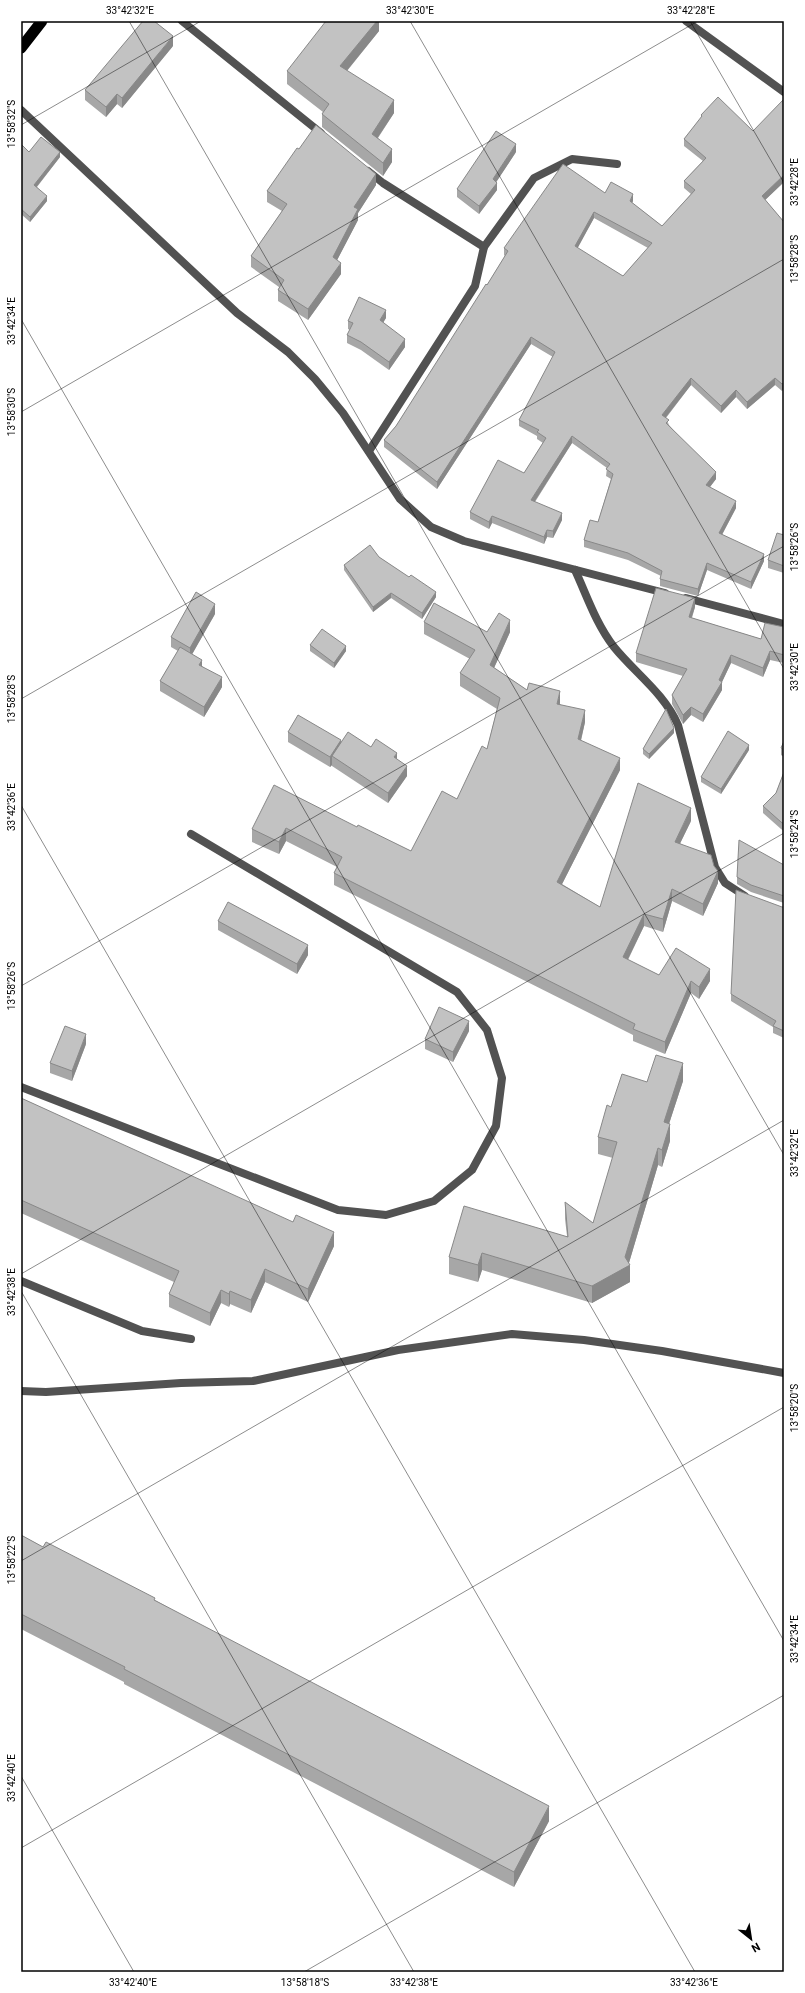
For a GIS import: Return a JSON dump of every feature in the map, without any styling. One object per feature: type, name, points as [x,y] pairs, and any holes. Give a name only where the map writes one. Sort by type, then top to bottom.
[{"type":"highway","points":[[21,48],[42,21]]},
{"type":"street","points":[[182,21],[328,139]]},
{"type":"street","points":[[686,21],[784,92]]},
{"type":"street","points":[[21,110],[237,313],[288,352],[315,379],[343,414],[400,498],[431,527],[464,541],[784,624]]},
{"type":"street","points":[[369,451],[475,286],[484,247],[534,178],[572,159],[617,164]]},
{"type":"street","points":[[359,164],[384,183],[484,247]]},
{"type":"street","points":[[575,570],[600,625],[613,646],[664,700],[678,724],[720,876],[734,890],[754,898]]},
{"type":"street","points":[[21,1087],[338,1210],[386,1215],[434,1201],[472,1170],[496,1126],[502,1078],[487,1030],[457,992],[191,834]]},
{"type":"street","points":[[21,1281],[142,1332],[191,1339]]},
{"type":"street","points":[[21,1391],[46,1392],[180,1383],[253,1381],[398,1350],[512,1334],[584,1340],[662,1351],[784,1373]]},
{"type":"building","points":[[143,21],[154,21],[173,36],[122,98],[117,94],[106,107],[85,90]]},
{"type":"building","points":[[326,21],[377,21],[340,66],[394,100],[372,134],[392,149],[383,163],[322,114],[329,104],[287,71]]},
{"type":"building","points":[[718,97],[753,131],[783,100],[784,101],[784,175],[762,196],[784,222],[784,382],[782,384],[775,378],[747,402],[736,390],[721,406],[691,378],[662,415],[669,420],[666,423],[716,472],[706,485],[736,501],[719,533],[764,554],[751,582],[707,563],[698,589],[660,579],[662,571],[628,553],[584,540],[590,520],[598,522],[613,474],[606,469],[610,464],[572,436],[531,500],[562,513],[553,531],[547,530],[544,537],[492,516],[489,522],[470,512],[498,460],[524,473],[546,438],[537,432],[539,430],[519,420],[555,352],[531,337],[437,482],[384,440],[396,426],[486,284],[487,285],[508,251],[504,248],[563,164],[605,193],[611,182],[633,194],[630,201],[662,226],[695,190],[684,181],[706,158],[684,139],[702,116],[701,115]],"holes":[[[594,212],[652,243],[623,276],[575,246]]]},
{"type":"building","points":[[316,125],[376,174],[354,207],[358,209],[333,257],[341,263],[308,309],[278,290],[284,280],[251,256],[287,204],[267,191],[297,148],[299,149]]},
{"type":"building","points":[[496,131],[516,144],[493,179],[497,183],[479,206],[457,189]]},
{"type":"building","points":[[41,137],[60,152],[34,185],[47,196],[30,217],[21,209],[21,144],[29,152]]},
{"type":"building","points":[[359,297],[386,310],[380,320],[405,339],[389,362],[361,342],[347,335],[353,323],[348,321]]},
{"type":"building","points":[[777,533],[784,535],[784,566],[768,560]]},
{"type":"building","points":[[370,545],[379,557],[409,577],[411,575],[436,592],[422,613],[391,593],[373,607],[344,565]]},
{"type":"building","points":[[656,588],[695,598],[689,617],[761,639],[765,623],[784,627],[784,655],[770,651],[763,668],[731,655],[719,680],[722,682],[703,714],[691,707],[683,715],[672,695],[687,669],[636,653]]},
{"type":"building","points":[[196,592],[215,604],[190,648],[171,637]]},
{"type":"building","points":[[434,603],[487,632],[499,613],[510,620],[490,665],[527,690],[529,683],[560,691],[557,704],[585,710],[578,739],[620,758],[557,882],[600,907],[638,783],[691,808],[675,842],[711,855],[714,866],[718,871],[703,904],[672,889],[663,919],[644,914],[623,957],[659,975],[676,948],[710,969],[699,987],[691,981],[665,1042],[633,1029],[635,1024],[334,873],[342,857],[286,828],[279,842],[252,829],[274,785],[357,827],[358,825],[411,851],[442,791],[457,799],[482,746],[487,749],[500,698],[460,673],[475,650],[424,622]]},
{"type":"building","points":[[322,629],[346,646],[334,663],[310,645]]},
{"type":"building","points":[[180,647],[202,660],[199,665],[222,677],[204,707],[160,681]]},
{"type":"building","points":[[666,709],[674,728],[649,754],[643,749]]},
{"type":"building","points":[[298,715],[341,740],[330,757],[288,732]]},
{"type":"building","points":[[728,731],[749,745],[721,789],[701,777]]},
{"type":"building","points":[[348,732],[371,747],[376,739],[397,753],[394,757],[407,766],[388,793],[332,756]]},
{"type":"building","points":[[784,741],[784,750],[781,748]]},
{"type":"building","points":[[784,772],[784,824],[763,806],[776,793]]},
{"type":"building","points":[[739,840],[784,865],[784,896],[751,885],[737,877]]},
{"type":"building","points":[[736,890],[784,907],[784,1031],[773,1026],[776,1021],[731,994]]},
{"type":"building","points":[[228,902],[308,945],[297,964],[218,921]]},
{"type":"building","points":[[439,1007],[469,1021],[453,1052],[425,1039]]},
{"type":"building","points":[[65,1026],[86,1034],[72,1071],[50,1063]]},
{"type":"building","points":[[656,1055],[683,1063],[664,1122],[670,1124],[662,1150],[658,1148],[625,1257],[630,1265],[592,1286],[482,1253],[478,1265],[449,1257],[464,1206],[568,1237],[565,1202],[593,1223],[617,1142],[598,1137],[607,1105],[611,1107],[622,1074],[647,1082]]},
{"type":"building","points":[[21,1098],[293,1222],[296,1215],[334,1232],[308,1289],[265,1269],[251,1300],[230,1291],[229,1294],[221,1290],[210,1313],[169,1294],[179,1271],[21,1200]]},
{"type":"building","points":[[21,1535],[43,1547],[46,1542],[549,1806],[514,1872],[124,1669],[125,1667],[21,1614]]}]
